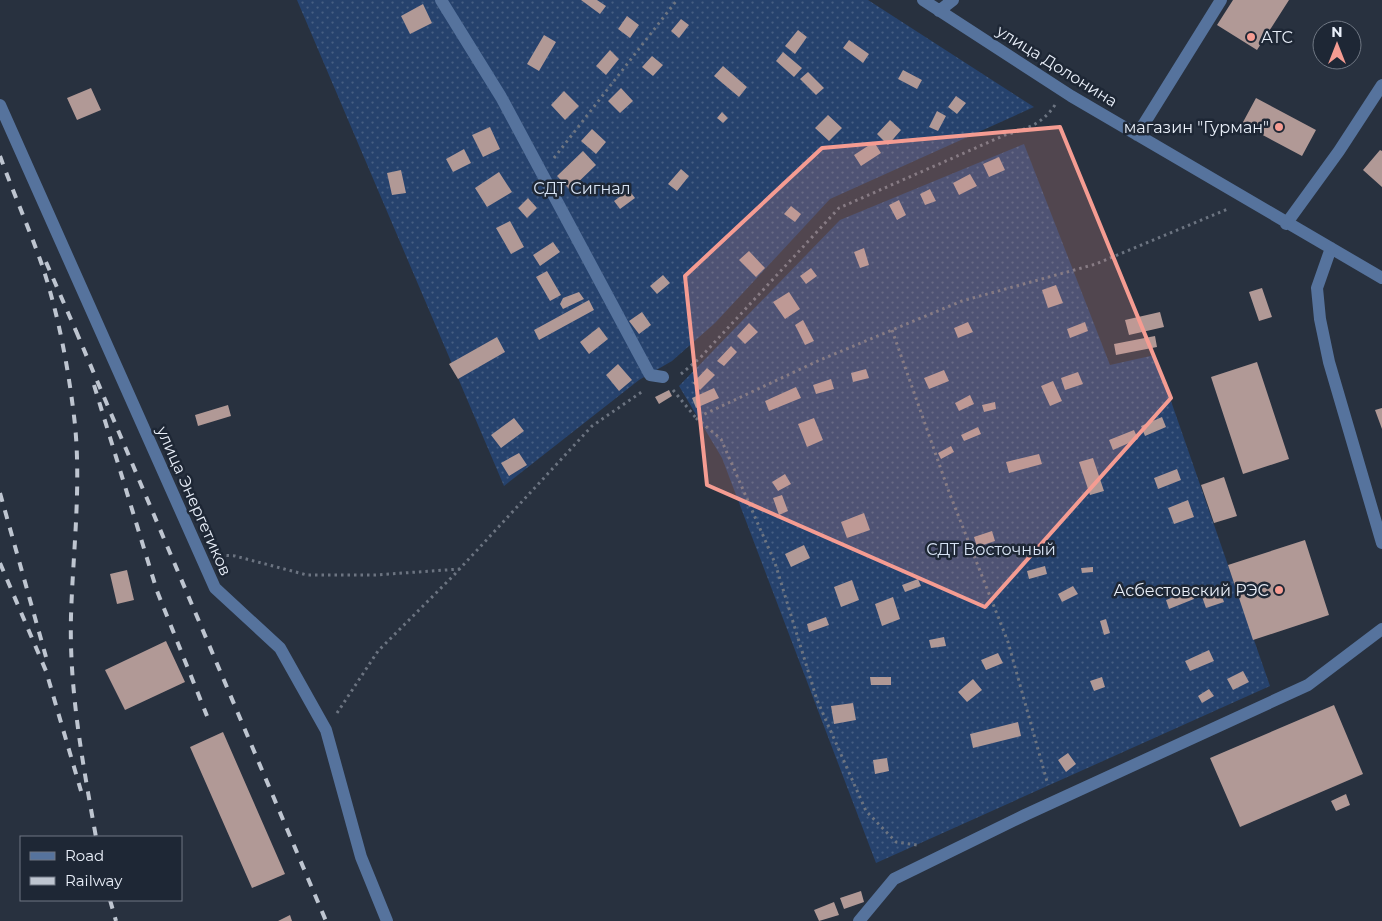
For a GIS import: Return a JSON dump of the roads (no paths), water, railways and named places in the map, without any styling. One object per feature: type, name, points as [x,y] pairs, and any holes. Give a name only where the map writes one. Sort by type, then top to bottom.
[{"type":"street","points":[[441,0],[501,96],[650,375],[663,377]]},
{"type":"street","name":"улица Долонина","points":[[923,0],[1071,96],[1249,200],[1286,224],[1382,278]]},
{"type":"street","points":[[939,11],[953,0]]},
{"type":"street","points":[[1137,135],[1221,0]]},
{"type":"street","points":[[1286,224],[1339,151],[1382,85]]},
{"type":"street","name":"улица Энергетиков","points":[[0,105],[215,588],[280,648],[326,730],[361,857],[386,921]]},
{"type":"street","points":[[1331,248],[1317,288],[1320,319],[1329,362],[1382,543]]},
{"type":"street","points":[[859,921],[894,879],[1025,815],[1308,685],[1382,629]]},
{"type":"railway","points":[[0,156],[48,283],[62,340],[72,397],[77,466],[71,616],[72,672],[82,755],[96,836]]},
{"type":"railway","points":[[46,262],[79,338]]},
{"type":"railway","points":[[76,331],[326,921]]},
{"type":"railway","points":[[94,385],[157,591],[207,716]]},
{"type":"railway","points":[[0,493],[46,657]]},
{"type":"railway","points":[[0,563],[46,671],[81,791]]},
{"type":"railway","points":[[110,901],[116,921]]},
{"type":"place","name":"АТС","points":[[1251,37]]},
{"type":"place","name":"магазин \"Гурман\"","points":[[1279,127]]},
{"type":"place","name":"Асбестовский РЭС","points":[[1279,590]]},
{"type":"park label","name":"СДТ Сигнал","points":[[582,188]]},
{"type":"park label","name":"СДТ Восточный","points":[[991,549]]}]
